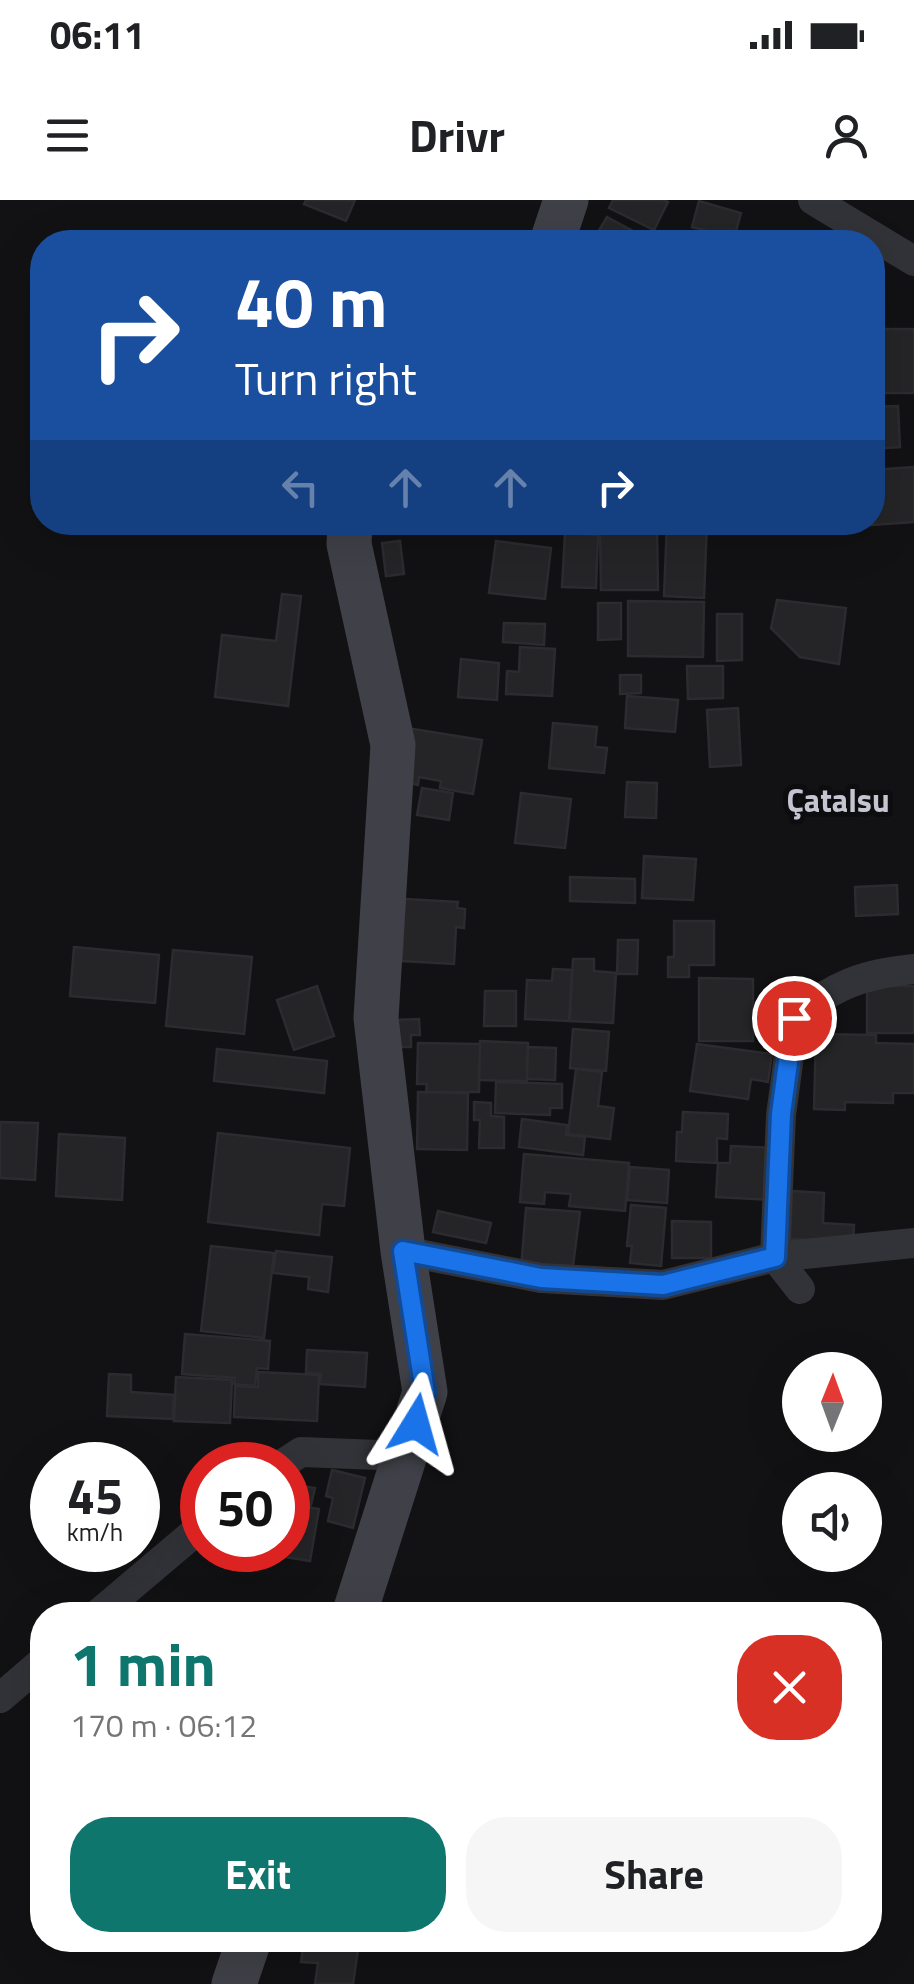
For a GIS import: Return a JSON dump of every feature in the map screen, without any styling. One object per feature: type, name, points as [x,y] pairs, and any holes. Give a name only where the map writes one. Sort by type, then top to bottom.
[{"type":"main road","points":[[556,230],[566,200]]},
{"type":"main road","points":[[350,535],[393,745],[376,1018],[403,1251],[425,1392],[358,1602]]},
{"type":"main road","points":[[234,1984],[245,1952]]},
{"type":"street","points":[[813,200],[862,230]]},
{"type":"street","points":[[885,244],[914,262]]},
{"type":"street","points":[[800,1288],[775,1257],[781,1114],[794,1018],[821,995],[872,973],[914,969]]},
{"type":"street","points":[[403,1251],[541,1278],[663,1285],[775,1257],[914,1243]]},
{"type":"street","points":[[310,1452],[406,1456]]},
{"type":"street","points":[[113,1602],[180,1545]]},
{"type":"street","points":[[0,1698],[30,1672]]},
{"type":"building","points":[[306,200],[355,200],[346,221],[304,204]]},
{"type":"building","points":[[613,200],[668,202],[654,230],[609,208]]},
{"type":"building","points":[[699,201],[741,213],[736,230],[692,227]]},
{"type":"building","points":[[607,217],[631,230],[599,230]]},
{"type":"building","points":[[885,329],[914,329],[914,393],[885,393]]},
{"type":"building","points":[[885,406],[898,406],[900,447],[885,448]]},
{"type":"building","points":[[914,467],[914,522],[885,524],[885,469]]},
{"type":"building","points":[[565,535],[598,535],[596,588],[562,587]]},
{"type":"building","points":[[600,535],[657,535],[658,590],[601,590]]},
{"type":"building","points":[[666,535],[706,535],[704,598],[664,596]]},
{"type":"building","points":[[400,541],[404,574],[386,576],[382,543]]},
{"type":"building","points":[[496,541],[551,548],[545,599],[489,593]]},
{"type":"building","points":[[282,594],[301,596],[288,706],[215,697],[222,635],[276,641]]},
{"type":"building","points":[[777,600],[846,608],[839,664],[800,657],[771,628]]},
{"type":"building","points":[[628,601],[704,602],[703,657],[628,656]]},
{"type":"building","points":[[598,603],[621,603],[621,639],[598,640]]},
{"type":"building","points":[[717,614],[742,614],[742,660],[717,661]]},
{"type":"building","points":[[504,623],[545,624],[544,645],[503,642]]},
{"type":"building","points":[[520,647],[555,649],[552,696],[506,694],[507,671],[519,672]]},
{"type":"building","points":[[461,659],[499,663],[497,700],[458,697]]},
{"type":"building","points":[[687,666],[723,666],[723,698],[688,699]]},
{"type":"building","points":[[620,675],[641,675],[641,693],[620,694]]},
{"type":"building","points":[[627,696],[678,700],[675,732],[625,728]]},
{"type":"building","points":[[738,708],[741,765],[710,767],[707,710]]},
{"type":"building","points":[[553,723],[597,727],[595,747],[607,748],[604,773],[549,768]]},
{"type":"building","points":[[407,728],[482,740],[473,794],[440,788],[441,781],[419,777],[418,785],[398,781]]},
{"type":"building","points":[[627,782],[657,783],[656,818],[625,817]]},
{"type":"building","points":[[422,788],[453,793],[449,820],[417,815]]},
{"type":"building","points":[[521,793],[571,799],[565,848],[515,843]]},
{"type":"building","points":[[644,856],[696,859],[693,900],[642,898]]},
{"type":"building","points":[[570,877],[635,879],[635,903],[570,901]]},
{"type":"building","points":[[897,885],[898,914],[856,916],[855,887]]},
{"type":"building","points":[[405,899],[458,902],[457,908],[465,909],[464,928],[456,927],[454,964],[402,961]]},
{"type":"building","points":[[674,921],[714,921],[714,965],[689,965],[689,977],[668,977],[668,957],[674,957]]},
{"type":"building","points":[[618,940],[638,940],[637,974],[617,974]]},
{"type":"building","points":[[74,947],[159,955],[155,1003],[70,996]]},
{"type":"building","points":[[173,950],[252,957],[244,1034],[166,1026]]},
{"type":"building","points":[[573,959],[594,959],[594,971],[616,973],[613,1023],[570,1021]]},
{"type":"building","points":[[553,969],[572,970],[569,1021],[525,1019],[527,980],[552,981]]},
{"type":"building","points":[[699,978],[753,979],[753,1041],[699,1041]]},
{"type":"building","points":[[317,986],[334,1036],[294,1050],[277,1000]]},
{"type":"building","points":[[867,986],[914,986],[914,1033],[867,1033]]},
{"type":"building","points":[[485,991],[516,991],[516,1026],[484,1026]]},
{"type":"building","points":[[419,1019],[420,1035],[411,1035],[411,1047],[394,1047],[394,1020]]},
{"type":"building","points":[[573,1029],[609,1032],[606,1071],[570,1068]]},
{"type":"building","points":[[816,1034],[876,1035],[876,1043],[914,1044],[914,1093],[893,1093],[893,1103],[845,1102],[845,1110],[814,1109]]},
{"type":"building","points":[[480,1041],[528,1043],[527,1081],[479,1080]]},
{"type":"building","points":[[418,1043],[480,1044],[479,1092],[426,1092],[427,1084],[417,1084]]},
{"type":"building","points":[[697,1044],[772,1054],[768,1082],[751,1079],[748,1099],[690,1091]]},
{"type":"building","points":[[528,1047],[556,1048],[555,1080],[527,1079]]},
{"type":"building","points":[[217,1049],[327,1061],[324,1093],[214,1081]]},
{"type":"building","points":[[576,1069],[602,1072],[598,1106],[614,1108],[610,1139],[568,1134]]},
{"type":"building","points":[[496,1082],[562,1084],[562,1108],[550,1108],[550,1115],[495,1113]]},
{"type":"building","points":[[418,1092],[468,1093],[467,1150],[417,1149]]},
{"type":"building","points":[[474,1102],[491,1103],[491,1116],[504,1117],[504,1148],[479,1148],[480,1120],[474,1120]]},
{"type":"building","points":[[683,1112],[728,1114],[727,1139],[717,1138],[717,1163],[676,1161],[677,1132],[682,1132]]},
{"type":"building","points":[[522,1119],[567,1125],[566,1135],[585,1137],[583,1155],[519,1147]]},
{"type":"building","points":[[0,1122],[38,1123],[35,1180],[0,1178]]},
{"type":"building","points":[[218,1133],[350,1148],[344,1206],[322,1204],[319,1235],[208,1222]]},
{"type":"building","points":[[59,1134],[125,1138],[122,1200],[56,1196]]},
{"type":"building","points":[[731,1146],[775,1148],[773,1200],[716,1197],[718,1163],[730,1163]]},
{"type":"building","points":[[524,1154],[629,1163],[625,1211],[569,1206],[571,1194],[545,1192],[544,1204],[520,1202]]},
{"type":"building","points":[[630,1167],[669,1170],[667,1203],[627,1200]]},
{"type":"building","points":[[792,1191],[824,1193],[823,1223],[854,1225],[853,1242],[790,1239]]},
{"type":"building","points":[[631,1205],[666,1208],[661,1266],[630,1263],[632,1246],[627,1246]]},
{"type":"building","points":[[526,1208],[580,1212],[572,1273],[521,1269]]},
{"type":"building","points":[[438,1211],[491,1223],[486,1243],[433,1232]]},
{"type":"building","points":[[672,1221],[711,1222],[711,1258],[672,1258]]},
{"type":"building","points":[[211,1246],[274,1253],[264,1338],[201,1331]]},
{"type":"building","points":[[276,1251],[332,1257],[328,1292],[308,1289],[309,1277],[273,1273]]},
{"type":"building","points":[[185,1334],[270,1341],[268,1369],[257,1368],[255,1386],[234,1384],[235,1378],[182,1374]]},
{"type":"building","points":[[307,1350],[367,1353],[365,1387],[320,1384],[321,1374],[306,1373]]},
{"type":"building","points":[[258,1372],[319,1375],[317,1421],[234,1417],[235,1386],[258,1387]]},
{"type":"building","points":[[109,1374],[131,1375],[131,1392],[174,1395],[173,1419],[107,1416]]},
{"type":"building","points":[[176,1377],[232,1380],[230,1423],[174,1421]]},
{"type":"building","points":[[332,1470],[365,1478],[353,1528],[328,1521],[333,1498],[326,1496]]},
{"type":"building","points":[[310,1508],[319,1509],[310,1561]]},
{"type":"building","points":[[302,1952],[358,1952],[353,1984],[315,1984],[318,1963],[301,1962]]},
{"type":"district","name":"Çatalsu","points":[[838,801]]},
{"type":"route","points":[[416,1424],[425,1392],[403,1251],[541,1278],[663,1285],[775,1257],[781,1114],[794,1018]]}]
